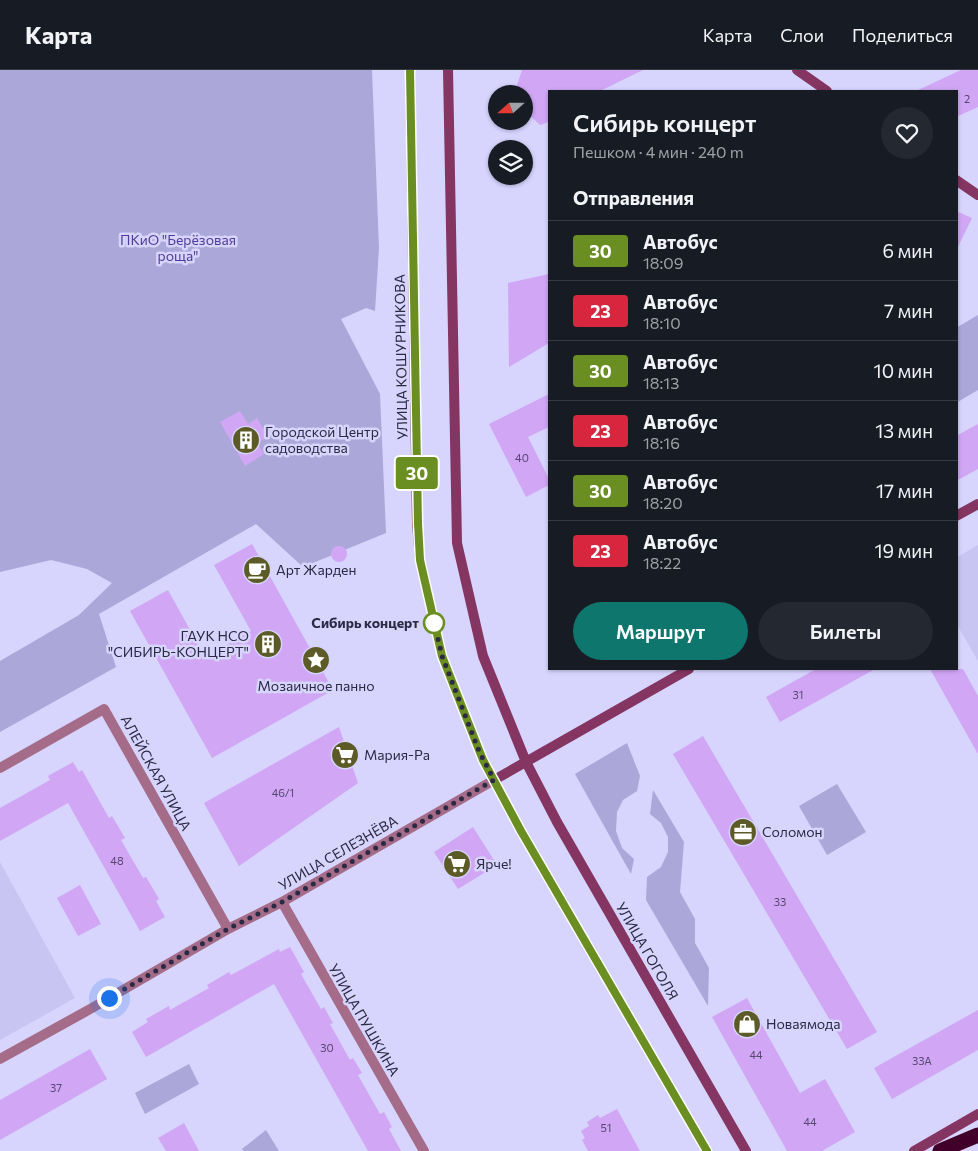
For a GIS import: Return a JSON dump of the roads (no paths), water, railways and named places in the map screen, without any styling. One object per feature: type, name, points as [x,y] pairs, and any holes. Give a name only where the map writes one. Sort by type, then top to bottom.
[{"type":"highway","points":[[940,1151],[978,1135]]},
{"type":"main road","name":"УЛИЦА КОШУРНИКОВА","points":[[410,70],[420,560],[442,656],[479,751],[494,780]]},
{"type":"main road","points":[[448,70],[457,543],[482,656],[526,762]]},
{"type":"main road","points":[[796,70],[826,90]]},
{"type":"main road","points":[[958,181],[978,195]]},
{"type":"main road","points":[[958,515],[978,504]]},
{"type":"main road","name":"УЛИЦА СЕЛЕЗНЁВА","points":[[494,780],[687,670]]},
{"type":"main road","name":"УЛИЦА ГОГОЛЯ","points":[[526,762],[564,833],[746,1151]]},
{"type":"main road","points":[[494,780],[521,831],[707,1151]]},
{"type":"main road","points":[[914,1151],[978,1114]]},
{"type":"street","name":"АЛЕЙСКАЯ УЛИЦА","points":[[0,768],[104,709],[228,929]]},
{"type":"street","name":"УЛИЦА СЕЛЕЗНЁВА","points":[[0,1059],[228,929],[282,902],[494,780]]},
{"type":"street","name":"УЛИЦА ПУШКИНА","points":[[282,902],[424,1151]]},
{"type":"place","name":"Городской Центр садоводства","points":[[246,440]]},
{"type":"place","name":"Арт Жарден","points":[[257,570]]},
{"type":"place","name":"Сибирь концерт","points":[[434,623]]},
{"type":"place","name":"ГАУК НСО \"СИБИРЬ-КОНЦЕРТ\"","points":[[268,644]]},
{"type":"place","name":"Мозаичное панно","points":[[316,660]]},
{"type":"place","name":"Мария-Ра","points":[[345,755]]},
{"type":"place","name":"Соломон","points":[[743,832]]},
{"type":"place","name":"Ярче!","points":[[457,864]]},
{"type":"place","name":"Новаямода","points":[[747,1024]]},
{"type":"park label","name":"ПКиО \"Берёзовая роща\"","points":[[178,248]]}]
